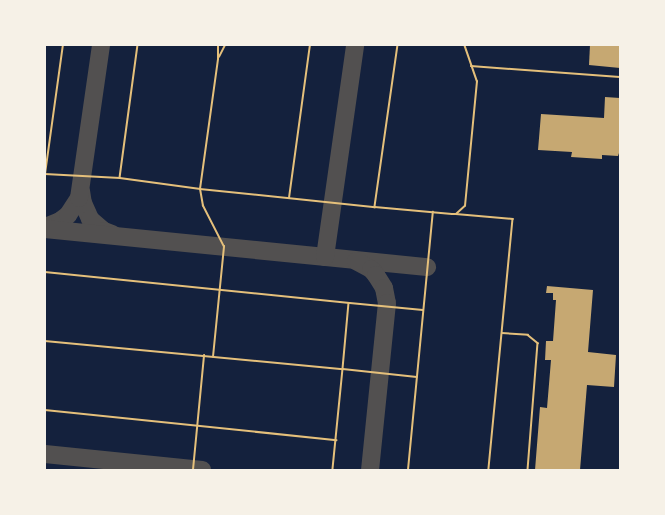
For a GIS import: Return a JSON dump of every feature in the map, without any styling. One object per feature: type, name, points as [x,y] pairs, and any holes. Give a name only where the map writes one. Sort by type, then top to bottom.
[{"type":"lane","points":[[63,45],[45,174],[120,178],[200,189],[513,219],[490,470]]},
{"type":"lane","points":[[120,178],[138,45]]},
{"type":"lane","points":[[213,357],[224,247],[204,206],[200,189],[218,59],[218,45]]},
{"type":"lane","points":[[218,59],[225,45]]},
{"type":"lane","points":[[289,198],[310,45]]},
{"type":"lane","points":[[376,206],[398,45]]},
{"type":"lane","points":[[456,214],[465,206],[477,82],[464,45]]},
{"type":"lane","points":[[471,66],[620,77]]},
{"type":"lane","points":[[408,470],[433,212]]},
{"type":"lane","points":[[45,272],[220,291],[423,310]]},
{"type":"lane","points":[[333,470],[350,303]]},
{"type":"lane","points":[[502,333],[528,335],[538,343],[528,470]]},
{"type":"lane","points":[[45,341],[417,377]]},
{"type":"lane","points":[[193,470],[204,356]]},
{"type":"lane","points":[[45,410],[336,440]]},
{"type":"building","points":[[590,45],[620,45],[620,68],[589,65]]},
{"type":"building","points":[[605,97],[620,98],[620,150],[618,156],[602,155],[602,159],[571,157],[572,152],[538,150],[541,114],[604,118]]},
{"type":"building","points":[[547,286],[593,290],[588,352],[616,355],[614,387],[587,385],[580,470],[535,470],[540,407],[547,408],[551,360],[545,360],[546,341],[553,341],[556,300],[553,300],[553,293],[546,293]]},
{"type":"taxiway","points":[[45,227],[60,221],[68,215],[79,198],[101,45]]},
{"type":"taxiway","points":[[325,257],[355,45]]},
{"type":"taxiway","points":[[81,191],[83,203],[90,219],[104,231],[112,234]]},
{"type":"taxiway","points":[[45,229],[427,267]]},
{"type":"taxiway","points":[[356,261],[371,269],[376,275],[384,288],[387,303],[370,470]]},
{"type":"taxiway","points":[[45,454],[202,470]]}]
